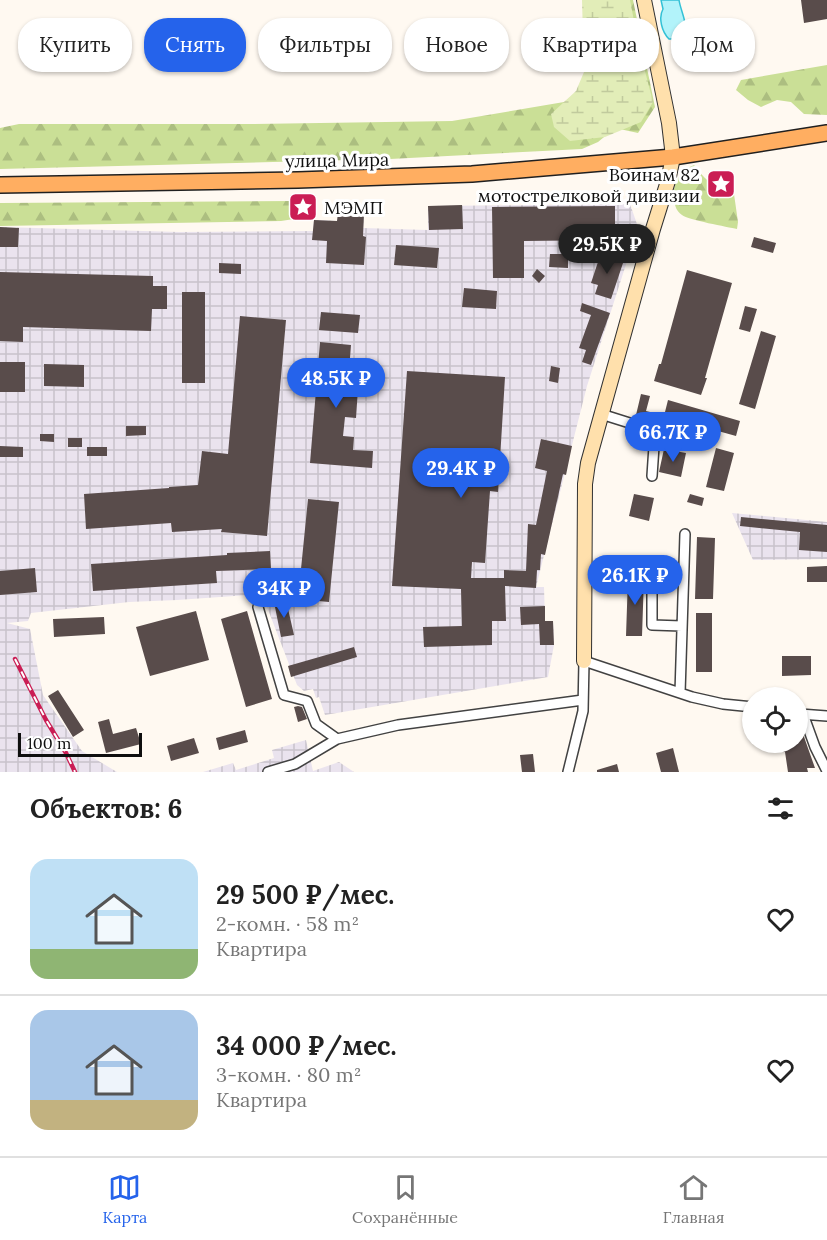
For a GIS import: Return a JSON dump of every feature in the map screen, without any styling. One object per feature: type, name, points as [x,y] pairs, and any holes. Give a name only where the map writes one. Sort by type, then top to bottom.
[{"type":"main road","name":"улица Мира","points":[[0,184],[298,180],[492,173],[673,157],[827,133]]},
{"type":"street","points":[[568,772],[583,711],[585,484],[591,449],[673,157],[669,123],[644,0]]},
{"type":"street","points":[[601,414],[669,434]]},
{"type":"street","points":[[652,476],[655,431]]},
{"type":"street","points":[[680,693],[685,534]]},
{"type":"street","points":[[652,579],[652,625],[682,626]]},
{"type":"street","points":[[258,607],[284,695],[307,701],[316,724],[337,739]]},
{"type":"street","points":[[584,661],[680,693],[723,704],[742,706]]},
{"type":"street","points":[[268,772],[294,764],[337,739],[398,725],[583,700]]},
{"type":"street","points":[[808,715],[827,716]]},
{"type":"street","points":[[808,730],[827,771]]},
{"type":"shaded area","points":[[630,204],[638,227],[587,386],[536,587],[544,587],[545,621],[553,621],[554,645],[548,677],[325,715],[319,697],[316,698],[313,689],[304,691],[297,685],[262,594],[129,602],[31,613],[28,621],[7,623],[30,629],[43,695],[82,751],[117,772],[0,772],[0,227],[179,232],[313,231],[314,220],[337,221],[338,213],[364,214],[363,228],[428,230],[428,206]]},
{"type":"shaded area","points":[[732,513],[827,522],[827,559],[753,560]]},
{"type":"shaded area","points":[[306,740],[313,771],[339,762],[354,772],[203,772],[233,763],[236,770],[274,758],[272,750]]},
{"type":"green space","points":[[582,0],[630,0],[633,18],[582,18]]},
{"type":"green space","points":[[583,0],[633,0],[637,18],[584,18]]},
{"type":"green space","points":[[827,65],[827,115],[804,114],[791,102],[777,100],[761,107],[736,90],[741,80]]},
{"type":"green space","points":[[584,72],[645,72],[653,102],[641,122],[605,137],[570,141],[554,127],[551,114],[576,91]]},
{"type":"green space","points":[[586,72],[648,72],[655,107],[638,133],[615,128],[598,142],[582,149],[390,159],[0,169],[0,128],[19,124],[452,121],[564,102],[587,85]]},
{"type":"green space","points":[[694,165],[708,181],[717,187],[728,189],[725,178],[729,174],[732,180],[737,229],[692,219],[677,210],[674,189],[678,177]]},
{"type":"green space","points":[[294,201],[296,211],[294,219],[281,221],[0,226],[0,203]]},
{"type":"water","points":[[661,0],[679,0],[684,18],[671,18],[671,39],[663,29],[661,21],[663,9]]},
{"type":"building","points":[[801,0],[827,0],[827,19],[804,23]]},
{"type":"building","points":[[462,205],[463,229],[429,230],[428,206]]},
{"type":"building","points":[[615,206],[615,240],[524,241],[524,278],[493,278],[492,207]]},
{"type":"building","points":[[338,213],[364,214],[363,236],[366,237],[364,265],[326,263],[327,241],[312,240],[314,220],[337,221]]},
{"type":"building","points":[[0,227],[19,228],[18,247],[0,247]]},
{"type":"building","points":[[754,237],[776,243],[773,253],[751,247]]},
{"type":"building","points":[[396,245],[439,248],[437,268],[394,265]]},
{"type":"building","points":[[601,253],[624,260],[611,299],[595,294],[598,285],[591,283]]},
{"type":"building","points":[[550,254],[568,254],[568,268],[549,267]]},
{"type":"building","points":[[219,263],[241,264],[241,274],[219,273]]},
{"type":"building","points":[[537,269],[545,276],[539,283],[532,276]]},
{"type":"building","points":[[687,270],[732,283],[701,395],[654,381],[659,364],[661,364]]},
{"type":"building","points":[[0,272],[153,276],[153,286],[167,286],[167,309],[152,309],[151,331],[23,327],[23,342],[0,341]]},
{"type":"building","points":[[464,288],[497,291],[496,309],[462,307]]},
{"type":"building","points":[[182,292],[205,292],[205,383],[182,383]]},
{"type":"building","points":[[582,303],[610,313],[591,365],[582,362],[586,350],[579,348],[591,315],[580,311]]},
{"type":"building","points":[[745,306],[757,309],[750,332],[739,329]]},
{"type":"building","points":[[321,312],[360,315],[358,333],[319,330]]},
{"type":"building","points":[[240,316],[286,320],[267,536],[221,532],[222,529],[172,532],[171,523],[86,529],[84,494],[198,485],[202,451],[228,454]]},
{"type":"building","points":[[761,331],[776,336],[755,409],[739,404]]},
{"type":"building","points":[[320,342],[351,345],[350,358],[360,359],[356,418],[345,417],[343,436],[354,437],[353,450],[373,451],[372,468],[310,463]]},
{"type":"building","points":[[0,362],[25,362],[25,392],[0,392]]},
{"type":"building","points":[[44,364],[84,365],[84,387],[44,386]]},
{"type":"building","points":[[551,366],[560,368],[558,383],[549,381]]},
{"type":"building","points":[[407,371],[505,377],[498,492],[490,491],[485,563],[472,562],[471,578],[504,578],[504,570],[526,571],[528,524],[536,525],[547,471],[535,468],[541,439],[572,446],[566,475],[563,474],[545,555],[541,554],[536,588],[505,586],[506,621],[492,621],[492,645],[424,647],[423,627],[462,626],[461,589],[392,586]]},
{"type":"building","points":[[641,394],[650,396],[646,411],[662,415],[660,423],[636,415]]},
{"type":"building","points":[[668,400],[740,421],[736,436],[664,416]]},
{"type":"building","points":[[126,426],[146,426],[146,435],[126,436]]},
{"type":"building","points":[[40,434],[54,434],[54,442],[40,441]]},
{"type":"building","points":[[68,438],[82,438],[82,447],[68,447]]},
{"type":"building","points":[[0,446],[23,447],[23,457],[0,457]]},
{"type":"building","points":[[87,447],[107,447],[107,456],[87,456]]},
{"type":"building","points":[[716,448],[734,453],[724,491],[706,487]]},
{"type":"building","points":[[664,449],[686,453],[681,477],[659,472]]},
{"type":"building","points":[[634,494],[654,498],[649,521],[629,516]]},
{"type":"building","points":[[690,494],[704,498],[702,506],[687,502]]},
{"type":"building","points":[[308,499],[339,502],[329,602],[298,599]]},
{"type":"building","points":[[741,517],[827,525],[827,552],[799,550],[800,532],[740,526]]},
{"type":"building","points":[[697,537],[715,538],[713,599],[695,599]]},
{"type":"building","points":[[270,551],[271,569],[216,571],[217,583],[93,591],[91,564]]},
{"type":"building","points":[[827,566],[827,582],[807,582],[807,567]]},
{"type":"building","points":[[35,568],[37,592],[0,595],[0,571]]},
{"type":"building","points":[[628,577],[644,577],[642,636],[626,636]]},
{"type":"building","points":[[286,600],[294,635],[281,637],[274,602]]},
{"type":"building","points":[[545,606],[545,621],[553,621],[554,645],[540,645],[539,624],[521,625],[520,607]]},
{"type":"building","points":[[196,611],[209,660],[150,676],[136,627]]},
{"type":"building","points":[[247,611],[272,699],[246,707],[221,619]]},
{"type":"building","points":[[696,613],[712,613],[712,672],[696,672]]},
{"type":"building","points":[[104,617],[105,634],[54,637],[53,619]]},
{"type":"building","points":[[354,647],[357,657],[291,677],[288,666]]},
{"type":"building","points":[[782,656],[811,656],[811,675],[782,676]]},
{"type":"building","points":[[58,690],[84,730],[73,737],[48,696]]},
{"type":"building","points":[[294,707],[302,707],[307,719],[298,722]]},
{"type":"building","points":[[109,719],[113,734],[136,728],[141,744],[106,753],[98,722]]},
{"type":"building","points":[[245,730],[248,742],[219,750],[216,738]]},
{"type":"building","points":[[194,738],[199,753],[171,761],[167,746]]},
{"type":"building","points":[[673,748],[679,772],[661,772],[656,753]]},
{"type":"building","points":[[808,748],[815,768],[807,768],[808,772],[788,772],[785,753],[808,753]]},
{"type":"building","points":[[533,754],[535,772],[522,772],[520,755]]},
{"type":"building","points":[[617,764],[619,772],[597,772],[597,770]]},
{"type":"railway","points":[[15,659],[75,772]]},
{"type":"place","name":"Воинам 82 мотострелковой дивизии","points":[[721,184]]},
{"type":"place","name":"МЭМП","points":[[303,207]]}]
